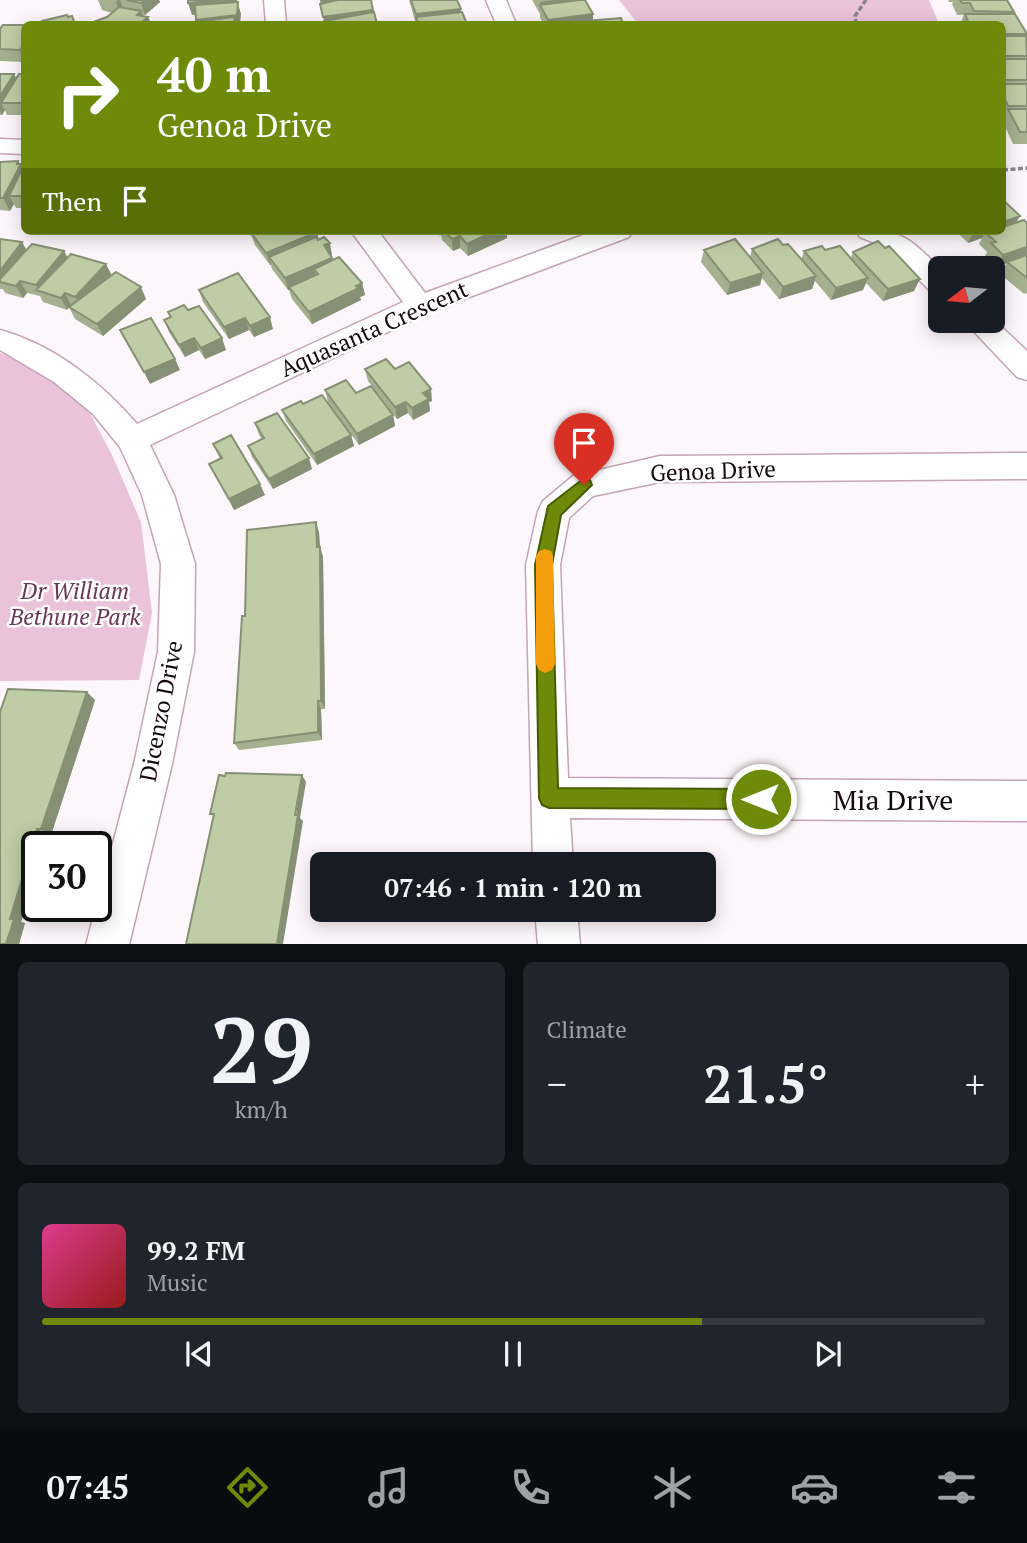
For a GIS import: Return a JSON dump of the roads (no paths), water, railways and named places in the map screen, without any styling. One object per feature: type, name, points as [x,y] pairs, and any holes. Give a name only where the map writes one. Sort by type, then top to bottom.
[{"type":"street","points":[[274,0],[276,21]]},
{"type":"street","points":[[496,0],[505,21]]},
{"type":"street","points":[[0,146],[21,147]]},
{"type":"street","points":[[367,235],[420,305]]},
{"type":"street","name":"Aquasanta Crescent","points":[[132,440],[420,305],[609,235]]},
{"type":"street","points":[[879,235],[898,243],[928,272]]},
{"type":"street","points":[[990,333],[1027,369]]},
{"type":"street","name":"Dicenzo Drive","points":[[0,340],[18,345],[64,374],[104,406],[132,440],[158,495],[178,564],[176,652],[153,764],[107,944]]},
{"type":"street","name":"Genoa Drive","points":[[552,852],[543,565],[554,511],[584,485],[660,469],[1027,466]]},
{"type":"street","name":"Mia Drive","points":[[549,798],[1027,801]]},
{"type":"street","points":[[557,922],[559,944]]},
{"type":"park label","name":"Dr William Bethune Park","points":[[75,604]]}]
